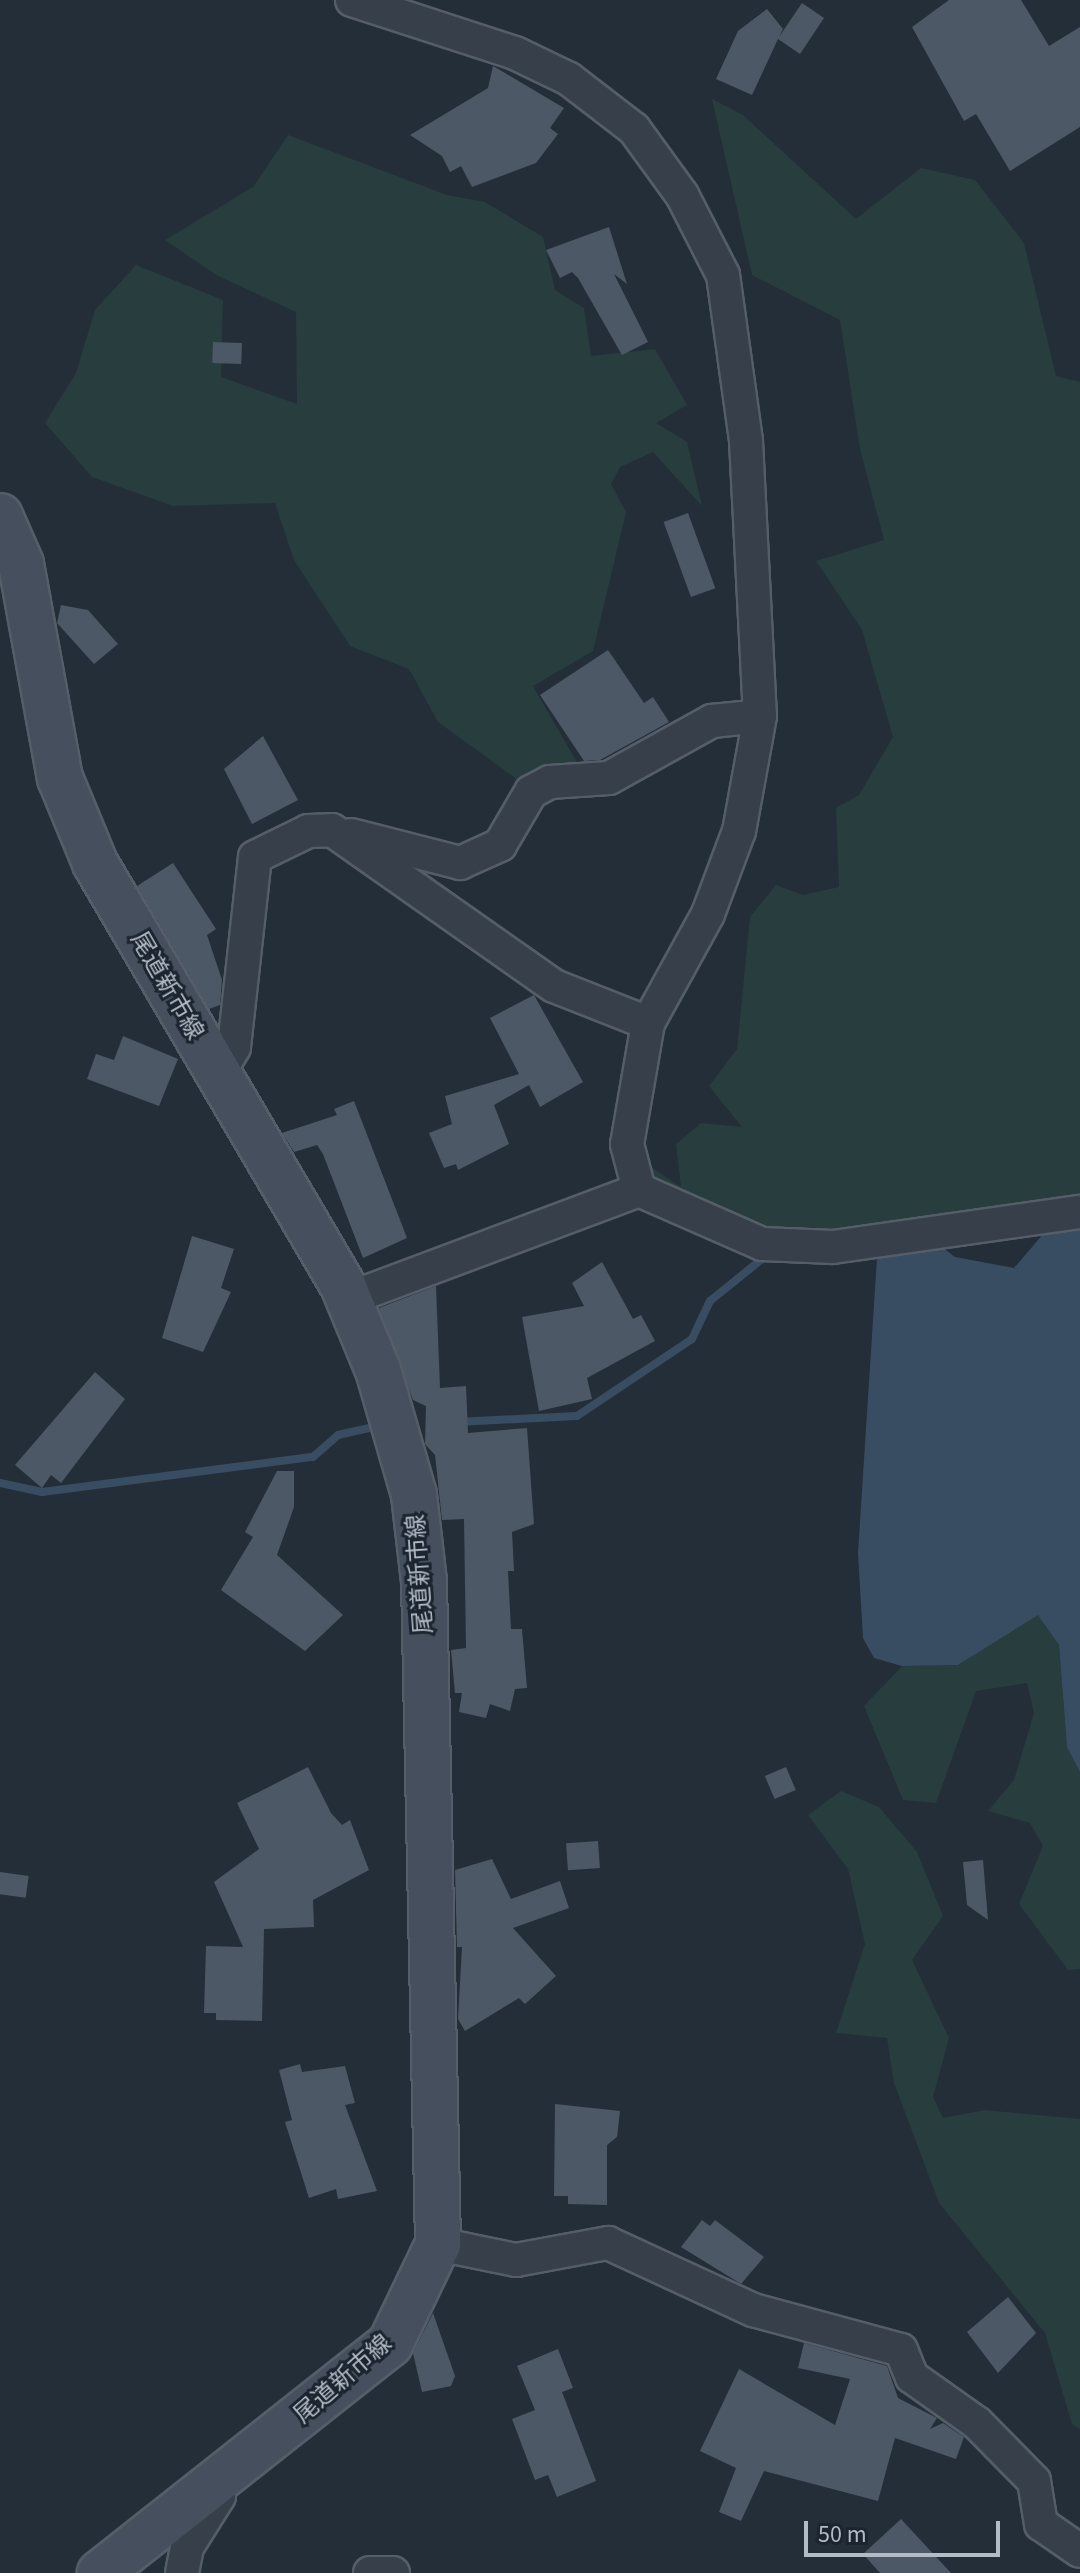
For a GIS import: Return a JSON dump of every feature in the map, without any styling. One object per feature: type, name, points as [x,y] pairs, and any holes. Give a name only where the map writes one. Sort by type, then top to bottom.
[{"type":"main road","name":"尾道新市線","points":[[0,516],[21,564],[60,778],[95,863],[348,1299],[414,1495],[424,1581],[438,2244],[390,2344],[220,2475],[100,2573]]},
{"type":"street","points":[[352,0],[515,53],[569,79],[634,129],[682,195],[723,275],[746,441],[760,716],[739,831],[708,914],[648,1023],[627,1144],[639,1190]]},
{"type":"street","points":[[218,1074],[234,1047],[255,857],[308,831],[332,830],[460,863],[500,845],[531,792],[550,782],[609,778],[712,721],[760,716]]},
{"type":"street","points":[[332,830],[554,986],[648,1023]]},
{"type":"street","points":[[348,1299],[639,1190],[762,1244],[833,1247],[1080,1212]]},
{"type":"street","points":[[438,2244],[516,2260],[608,2243],[753,2310],[901,2350],[912,2377],[977,2423],[1034,2481],[1041,2524],[1080,2551]]},
{"type":"street","points":[[182,2573],[187,2547],[219,2496],[220,2475]]},
{"type":"street","points":[[370,2573],[393,2573]]},
{"type":"green space","points":[[712,99],[743,115],[856,219],[921,168],[975,180],[1024,243],[1056,376],[1080,382],[1080,1206],[817,1241],[649,1205],[651,1167],[681,1187],[676,1144],[701,1123],[742,1127],[709,1086],[737,1049],[750,917],[776,885],[803,895],[839,887],[836,808],[859,795],[893,737],[862,630],[816,561],[884,540],[860,449],[840,320],[752,275]]},
{"type":"green space","points":[[288,135],[447,195],[485,202],[543,237],[555,290],[584,308],[591,356],[655,349],[687,405],[656,423],[687,442],[702,506],[653,452],[620,467],[611,484],[626,512],[593,651],[533,686],[582,771],[535,771],[518,780],[438,722],[409,669],[350,646],[294,560],[275,503],[173,506],[92,477],[45,423],[76,373],[95,310],[136,265],[223,300],[221,377],[297,404],[296,312],[218,276],[165,240],[253,187]]},
{"type":"green space","points":[[1038,1614],[1059,1645],[1067,1746],[1080,1772],[1080,1969],[1068,1970],[1019,1904],[1043,1846],[1030,1823],[988,1811],[1014,1780],[1034,1713],[1027,1683],[976,1691],[936,1803],[903,1800],[864,1706],[902,1666],[958,1665]]},
{"type":"green space","points":[[841,1791],[879,1807],[917,1852],[943,1916],[912,1960],[949,2038],[933,2097],[943,2118],[985,2110],[1080,2119],[1080,2429],[1072,2424],[1045,2333],[939,2203],[894,2083],[887,2038],[836,2033],[865,1944],[848,1869],[808,1815]]},
{"type":"water","points":[[1080,1226],[1080,1772],[1067,1747],[1059,1645],[1038,1615],[958,1665],[902,1666],[874,1658],[863,1638],[858,1553],[877,1258],[927,1236],[955,1257],[1014,1268],[1044,1233]]},
{"type":"building","points":[[949,0],[1021,0],[1049,46],[1080,27],[1080,127],[1010,171],[976,114],[964,121],[912,27]]},
{"type":"building","points":[[802,3],[824,18],[800,54],[778,39],[752,95],[716,79],[738,31],[767,9],[783,29],[779,37]]},
{"type":"building","points":[[493,66],[564,108],[550,128],[558,134],[536,163],[472,187],[461,166],[450,172],[442,156],[410,135],[488,88]]},
{"type":"building","points":[[609,227],[627,284],[614,274],[648,342],[622,355],[578,278],[572,272],[560,278],[546,250]]},
{"type":"building","points":[[213,342],[242,343],[241,364],[212,363]]},
{"type":"building","points":[[688,513],[715,588],[691,597],[664,522]]},
{"type":"building","points":[[61,605],[88,610],[118,644],[94,664],[57,623]]},
{"type":"building","points":[[608,650],[644,703],[653,697],[669,722],[600,760],[584,761],[540,695]]},
{"type":"building","points":[[263,736],[298,800],[252,824],[224,769]]},
{"type":"building","points":[[173,863],[216,929],[207,935],[222,980],[220,1005],[209,1009],[137,886]]},
{"type":"building","points":[[534,995],[583,1082],[540,1107],[529,1085],[494,1105],[509,1144],[458,1170],[456,1164],[444,1168],[429,1133],[452,1124],[445,1096],[519,1074],[490,1018]]},
{"type":"building","points":[[123,1036],[178,1059],[159,1106],[87,1079],[96,1054],[114,1060]]},
{"type":"building","points":[[354,1101],[407,1238],[363,1258],[323,1154],[317,1145],[294,1152],[282,1133],[337,1115],[334,1109]]},
{"type":"building","points":[[192,1236],[234,1249],[221,1288],[231,1292],[203,1352],[162,1338]]},
{"type":"building","points":[[602,1262],[633,1319],[641,1315],[655,1341],[587,1378],[592,1399],[539,1411],[522,1317],[584,1306],[572,1283]]},
{"type":"building","points":[[436,1286],[440,1388],[466,1386],[468,1433],[527,1428],[534,1524],[512,1532],[514,1571],[508,1571],[511,1629],[522,1629],[527,1688],[515,1689],[510,1711],[490,1704],[486,1718],[459,1712],[462,1693],[455,1693],[451,1650],[466,1648],[464,1519],[442,1520],[435,1455],[425,1444],[426,1406],[413,1400],[379,1308]]},
{"type":"building","points":[[95,1372],[125,1399],[61,1483],[51,1475],[42,1488],[15,1465]]},
{"type":"building","points":[[277,1471],[294,1471],[294,1507],[277,1555],[343,1615],[305,1651],[221,1590],[253,1537],[245,1532]]},
{"type":"building","points":[[308,1767],[331,1813],[342,1825],[350,1820],[369,1870],[313,1900],[314,1927],[264,1929],[262,2021],[216,2020],[216,2013],[204,2013],[206,1946],[243,1947],[214,1882],[259,1849],[237,1803]]},
{"type":"building","points":[[786,1767],[796,1790],[775,1799],[765,1776]]},
{"type":"building","points":[[598,1841],[600,1868],[568,1870],[566,1843]]},
{"type":"building","points":[[492,1859],[511,1899],[560,1881],[569,1908],[513,1928],[556,1976],[525,2004],[519,1998],[465,2031],[458,2019],[462,1947],[457,1947],[455,1870]]},
{"type":"building","points":[[983,1860],[988,1920],[967,1905],[963,1862]]},
{"type":"building","points":[[0,1872],[29,1876],[26,1898],[0,1894]]},
{"type":"building","points":[[300,2064],[302,2072],[345,2066],[355,2103],[345,2105],[377,2191],[338,2199],[336,2189],[309,2198],[285,2122],[292,2120],[279,2070]]},
{"type":"building","points":[[555,2104],[620,2111],[617,2137],[607,2145],[607,2205],[568,2204],[568,2196],[554,2196]]},
{"type":"building","points":[[702,2220],[710,2226],[715,2220],[764,2257],[741,2284],[681,2247]]},
{"type":"building","points":[[1008,2297],[1036,2333],[998,2373],[967,2332]]},
{"type":"building","points":[[433,2313],[455,2376],[451,2386],[422,2392],[413,2353]]},
{"type":"building","points":[[804,2343],[887,2366],[898,2398],[937,2418],[930,2429],[943,2423],[964,2437],[956,2459],[895,2438],[878,2501],[764,2471],[741,2521],[719,2512],[736,2468],[700,2451],[739,2369],[835,2425],[850,2379],[798,2368]]},
{"type":"building","points":[[558,2349],[573,2388],[562,2392],[596,2481],[557,2497],[548,2475],[535,2480],[512,2419],[535,2410],[517,2366]]},
{"type":"building","points":[[901,2519],[951,2573],[880,2573],[863,2554]]},
{"type":"waterway","points":[[457,1422],[577,1416],[692,1339],[710,1301],[767,1255]]},
{"type":"waterway","points":[[0,1483],[42,1492],[313,1457],[338,1435],[382,1425]]}]
